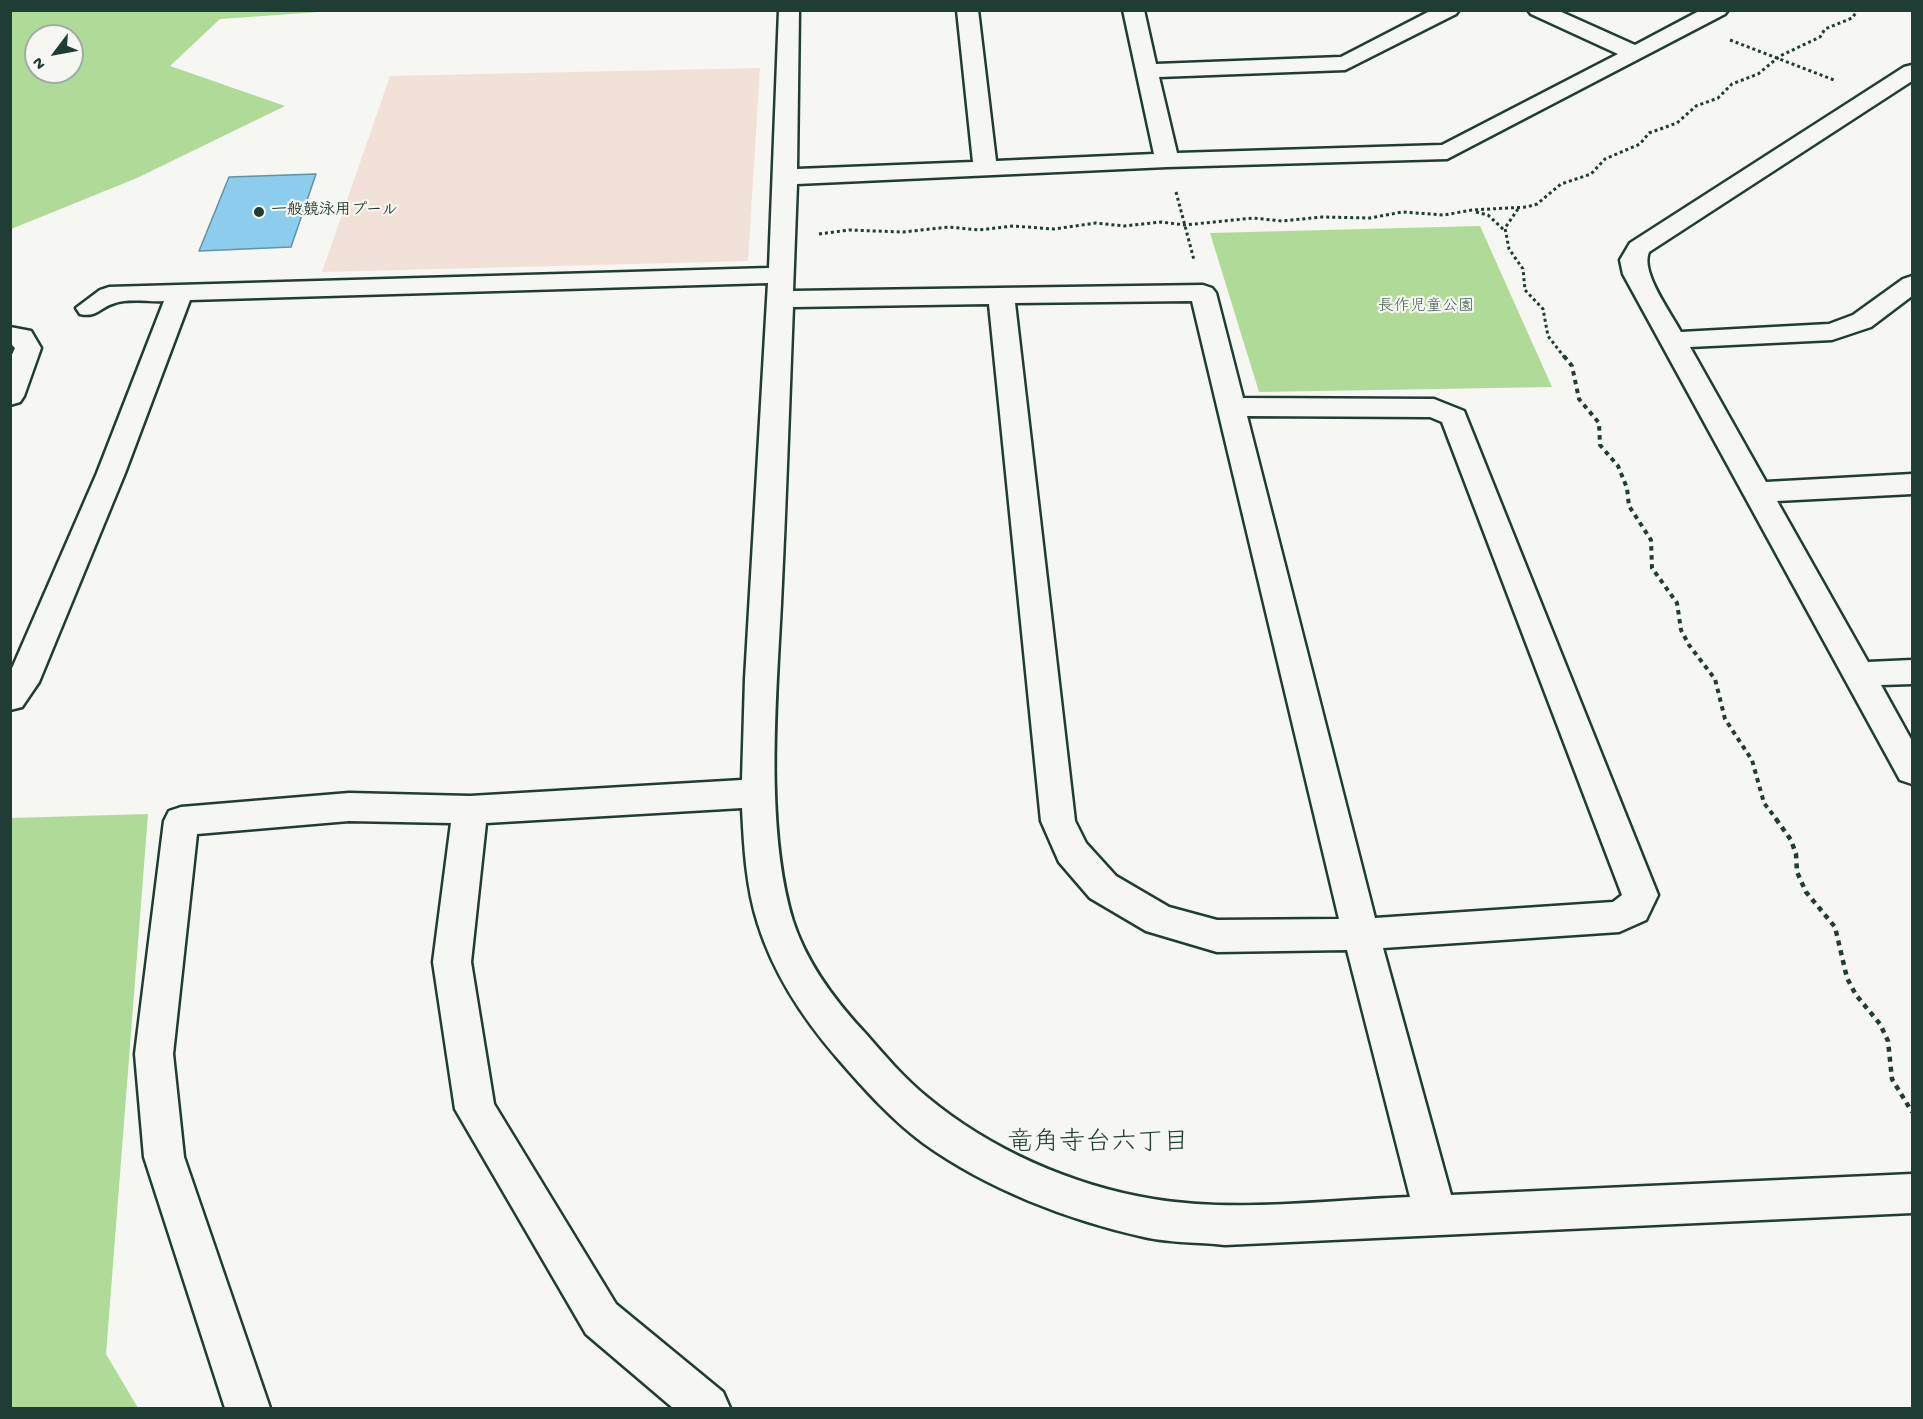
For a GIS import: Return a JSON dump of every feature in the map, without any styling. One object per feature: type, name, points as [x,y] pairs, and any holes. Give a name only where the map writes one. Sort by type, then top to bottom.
[{"type":"street","points":[[789,10],[786,177],[759,747],[764,881],[782,940],[817,1008],[881,1080],[916,1113],[963,1144],[1028,1179],[1081,1200],[1147,1218],[1225,1225],[1912,1194]]},
{"type":"street","points":[[967,10],[985,167]]},
{"type":"street","points":[[1133,10],[1167,160]]},
{"type":"street","points":[[1146,71],[1345,63],[1449,10]]},
{"type":"street","points":[[1538,10],[1635,53]]},
{"type":"street","points":[[786,177],[1167,160],[1447,152],[1718,10]]},
{"type":"street","points":[[1912,72],[1640,248],[1633,261],[1636,274],[1675,340],[1912,771]]},
{"type":"street","points":[[1675,340],[1832,332],[1862,321],[1912,285]]},
{"type":"street","points":[[89,308],[109,295],[180,293],[780,287],[1001,297],[1203,293],[1233,407],[1361,934],[1436,1215]]},
{"type":"street","points":[[10,698],[23,682],[106,484],[180,293]]},
{"type":"street","points":[[1001,297],[1058,821],[1072,852],[1103,886],[1159,920],[1217,936],[1361,934],[1619,917],[1633,909],[1640,895],[1454,417],[1434,408],[1233,407]]},
{"type":"street","points":[[10,335],[22,337],[28,348],[10,396]]},
{"type":"street","points":[[1759,492],[1912,484]]},
{"type":"street","points":[[1859,674],[1912,672]]},
{"type":"street","points":[[248,1408],[164,1158],[154,1054],[181,821],[350,807],[470,810],[760,793]]},
{"type":"street","points":[[470,810],[452,962],[475,1109],[601,1320],[707,1408]]},
{"type":"path","points":[[1697,21],[1709,27],[1712,32],[1811,70],[1871,98]]},
{"type":"path","points":[[1167,160],[1203,293]]},
{"type":"path","points":[[1518,208],[1505,228],[1509,249],[1523,269],[1526,290],[1543,309],[1548,336],[1572,366],[1579,399],[1599,423],[1600,446],[1618,466],[1627,488],[1629,506],[1651,540],[1652,568],[1677,603],[1681,630],[1689,645],[1715,679],[1725,719],[1752,760],[1764,803],[1791,840],[1796,854],[1797,872],[1806,892],[1835,927],[1847,978],[1856,995],[1880,1024],[1888,1041],[1892,1079],[1912,1112]]},
{"type":"path","points":[[1470,211],[1488,214],[1506,232]]},
{"type":"shaded area","points":[[760,68],[748,261],[322,272],[390,76]]},
{"type":"green space","points":[[11,10],[334,10],[220,19],[170,66],[285,106],[137,178],[11,229]]},
{"type":"green space","name":"長作児童公園","points":[[1480,226],[1552,387],[1259,392],[1210,233]]},
{"type":"green space","points":[[148,814],[106,1354],[138,1408],[11,1408],[11,818]]},
{"type":"water","name":"一般競泳用プール","points":[[316,174],[291,247],[199,251],[229,177]]},
{"type":"place","name":"一般競泳用プール","points":[[259,212]]},
{"type":"district","name":"竜角寺台六丁目","points":[[1098,1145]]}]
